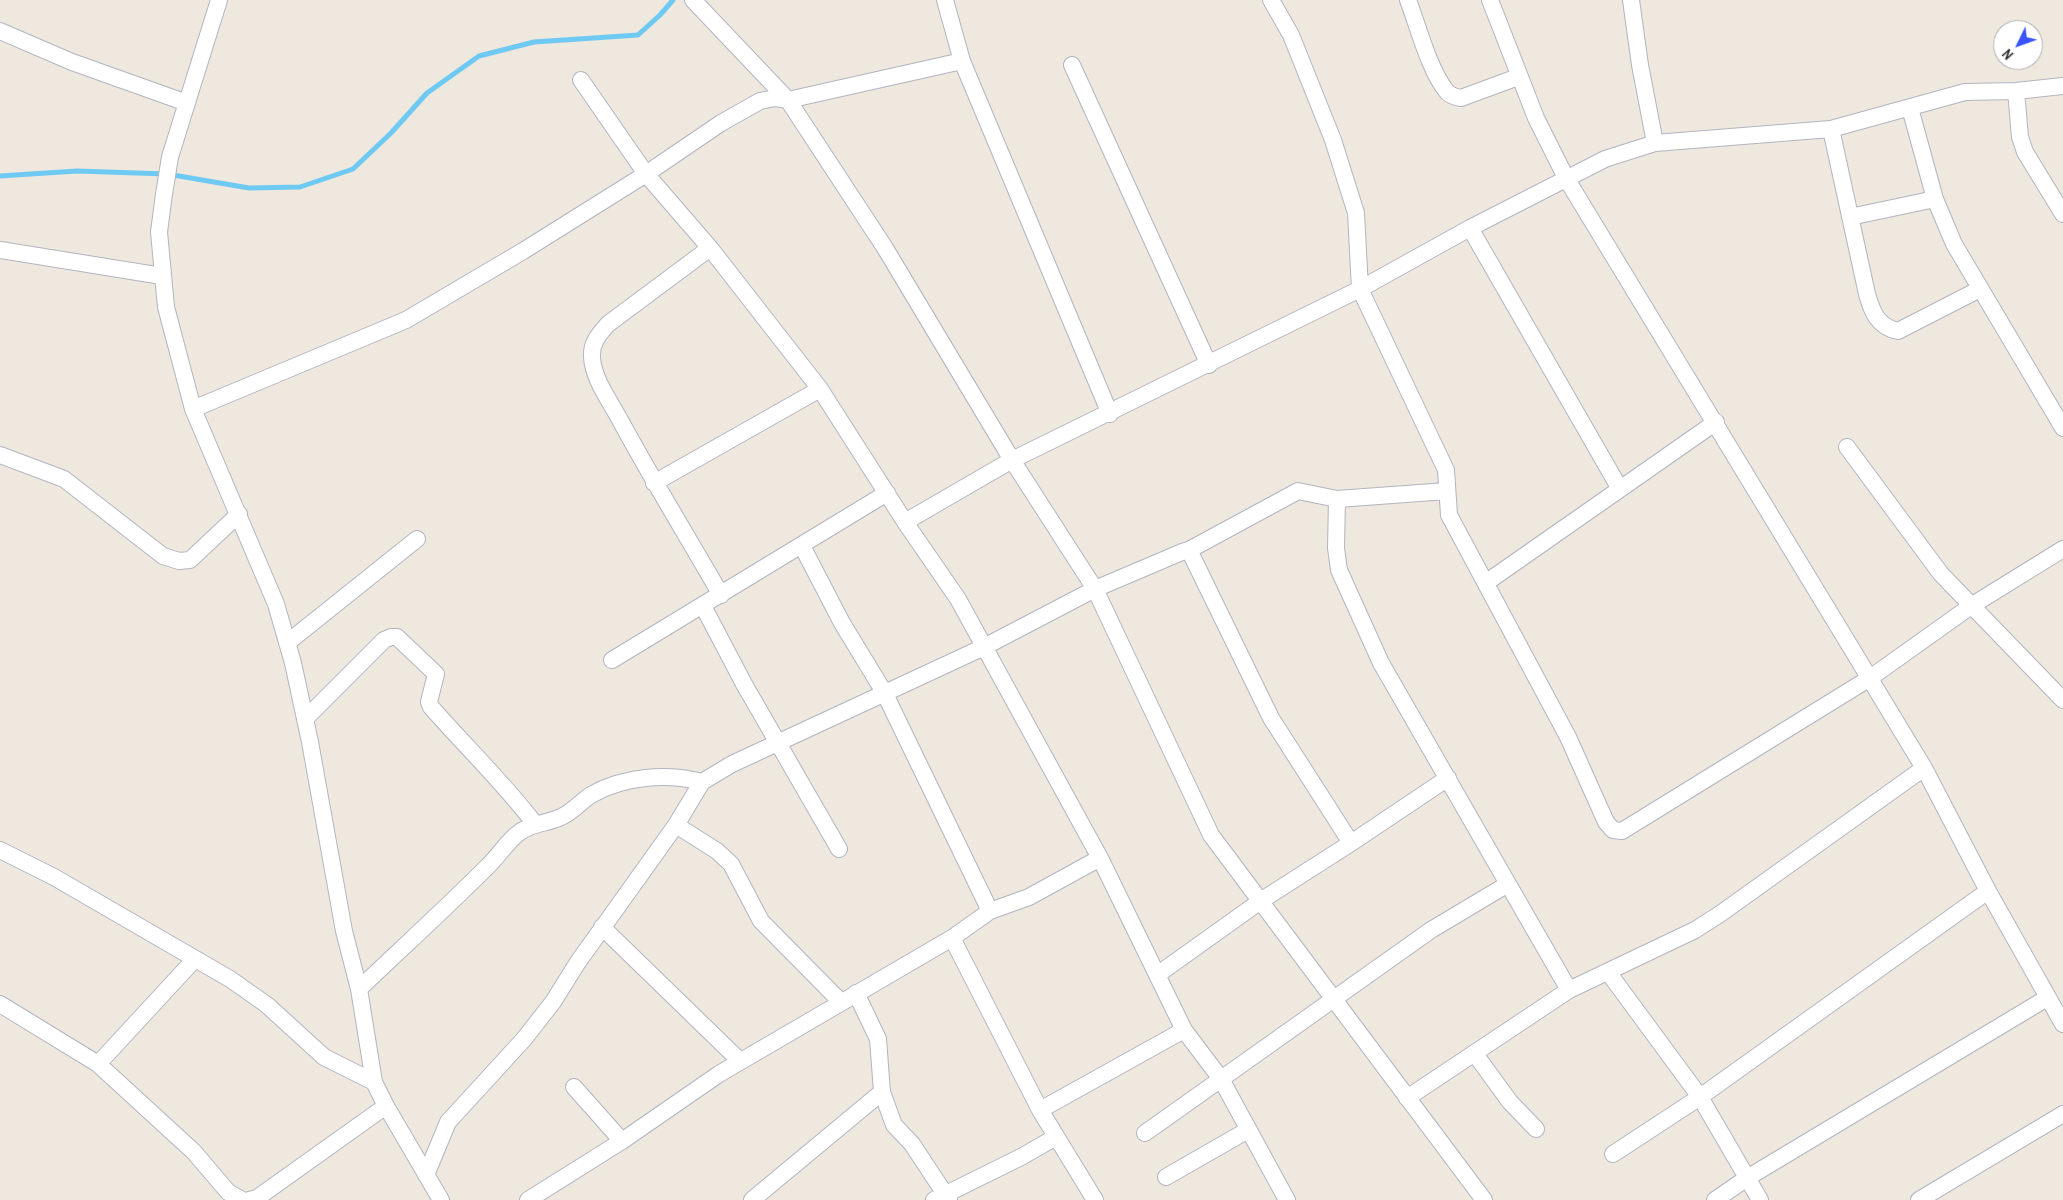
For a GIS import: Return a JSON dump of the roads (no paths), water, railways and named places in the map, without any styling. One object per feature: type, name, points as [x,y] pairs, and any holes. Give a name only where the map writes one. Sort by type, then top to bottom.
[{"type":"street","points":[[219,0],[170,157],[164,194],[159,232],[162,276],[172,334],[193,409],[276,604],[287,643],[305,719],[344,931],[359,989],[374,1082],[440,1200]]},
{"type":"street","points":[[693,0],[788,100],[885,248],[1012,460],[1095,588],[1211,835],[1262,900],[1333,999],[1484,1200]]},
{"type":"street","points":[[944,0],[962,61],[1110,414]]},
{"type":"street","points":[[1271,0],[1295,44],[1319,102],[1350,189],[1358,234],[1360,289],[1446,470],[1450,515],[1568,737],[1606,822],[1613,830],[1622,832],[1870,678],[1971,606],[2063,549]]},
{"type":"street","points":[[1408,0],[1434,68],[1446,91],[1453,96],[1461,98],[1518,77]]},
{"type":"street","points":[[1490,0],[1518,77],[1566,178],[1716,422],[1924,768],[1988,891],[2063,1024]]},
{"type":"street","points":[[1631,0],[1640,65],[1655,143]]},
{"type":"street","points":[[0,31],[72,62],[187,103]]},
{"type":"street","points":[[193,409],[406,320],[523,251],[646,174],[721,122],[760,101],[775,98],[788,100],[962,61]]},
{"type":"street","points":[[1072,65],[1209,364]]},
{"type":"street","points":[[581,80],[646,174],[710,248],[820,389],[905,522],[958,599],[1100,858],[1184,1030],[1221,1079],[1286,1200]]},
{"type":"street","points":[[905,522],[1012,460],[1110,414],[1360,289],[1470,228],[1605,159],[1655,143],[1831,129],[1965,92],[2016,91],[2063,86]]},
{"type":"street","points":[[2016,91],[2020,136],[2025,152],[2063,214]]},
{"type":"street","points":[[1910,108],[1935,199],[1954,244],[2063,428]]},
{"type":"street","points":[[1831,129],[1870,305],[1875,317],[1891,330],[1898,331],[1980,289]]},
{"type":"street","points":[[1850,217],[1935,199]]},
{"type":"street","points":[[1470,228],[1620,489]]},
{"type":"street","points":[[710,248],[608,324],[598,336],[593,346],[592,358],[601,386],[654,483],[721,595]]},
{"type":"street","points":[[0,250],[162,276]]},
{"type":"street","points":[[654,483],[820,389]]},
{"type":"street","points":[[1487,582],[1716,422]]},
{"type":"street","points":[[1846,447],[1904,522],[1922,551],[1971,606],[2063,700]]},
{"type":"street","points":[[0,455],[64,480],[164,556],[179,561],[190,560],[239,514]]},
{"type":"street","points":[[426,1175],[448,1122],[524,1039],[553,1002],[602,927],[676,825],[702,782],[732,764],[780,744],[884,692],[984,647],[1095,588],[1189,550],[1298,491],[1337,499],[1447,491]]},
{"type":"street","points":[[612,660],[887,493]]},
{"type":"street","points":[[1337,499],[1336,548],[1339,570],[1381,663],[1569,990]]},
{"type":"street","points":[[287,643],[418,539]]},
{"type":"street","points":[[802,546],[842,623],[884,692],[990,911]]},
{"type":"street","points":[[1189,550],[1271,718],[1351,843]]},
{"type":"street","points":[[703,606],[744,684],[839,849]]},
{"type":"street","points":[[305,719],[384,640],[390,636],[397,637],[436,674],[429,702],[431,707],[474,755],[497,776],[535,824]]},
{"type":"street","points":[[1408,1098],[1569,990],[1695,930],[1924,768]]},
{"type":"street","points":[[359,989],[489,866],[516,835],[535,824],[559,818],[573,811],[591,795],[628,782],[652,777],[683,777],[702,782]]},
{"type":"street","points":[[1157,975],[1262,900],[1448,778]]},
{"type":"street","points":[[676,825],[717,851],[731,864],[761,921],[841,1002]]},
{"type":"street","points":[[0,850],[54,877],[251,994],[298,1032],[324,1057],[374,1082]]},
{"type":"street","points":[[528,1200],[622,1141],[740,1061],[952,938],[990,911],[1028,897],[1100,858]]},
{"type":"street","points":[[1145,1133],[1431,930],[1508,884]]},
{"type":"street","points":[[1613,1154],[1700,1097],[1988,891]]},
{"type":"street","points":[[602,927],[740,1061]]},
{"type":"street","points":[[952,938],[1040,1110],[1095,1200]]},
{"type":"street","points":[[98,1064],[194,960]]},
{"type":"street","points":[[1608,972],[1700,1097],[1760,1200]]},
{"type":"street","points":[[856,993],[878,1039],[882,1092],[894,1125],[912,1144],[943,1198],[1056,1137]]},
{"type":"street","points":[[1715,1200],[1748,1178],[2047,998]]},
{"type":"street","points":[[4,1012],[98,1064],[194,1152],[228,1192],[242,1200]]},
{"type":"street","points":[[1040,1110],[1184,1030]]},
{"type":"street","points":[[1475,1054],[1510,1102],[1536,1129]]},
{"type":"street","points":[[574,1087],[622,1141]]},
{"type":"street","points":[[752,1200],[882,1092]]},
{"type":"street","points":[[249,1200],[257,1198],[386,1106]]},
{"type":"street","points":[[1920,1200],[2063,1114]]},
{"type":"street","points":[[1166,1177],[1248,1130]]},
{"type":"waterway","points":[[0,176],[77,171],[167,174],[249,188],[300,187],[353,169],[391,133],[427,93],[479,56],[534,42],[638,35],[673,0]]}]
